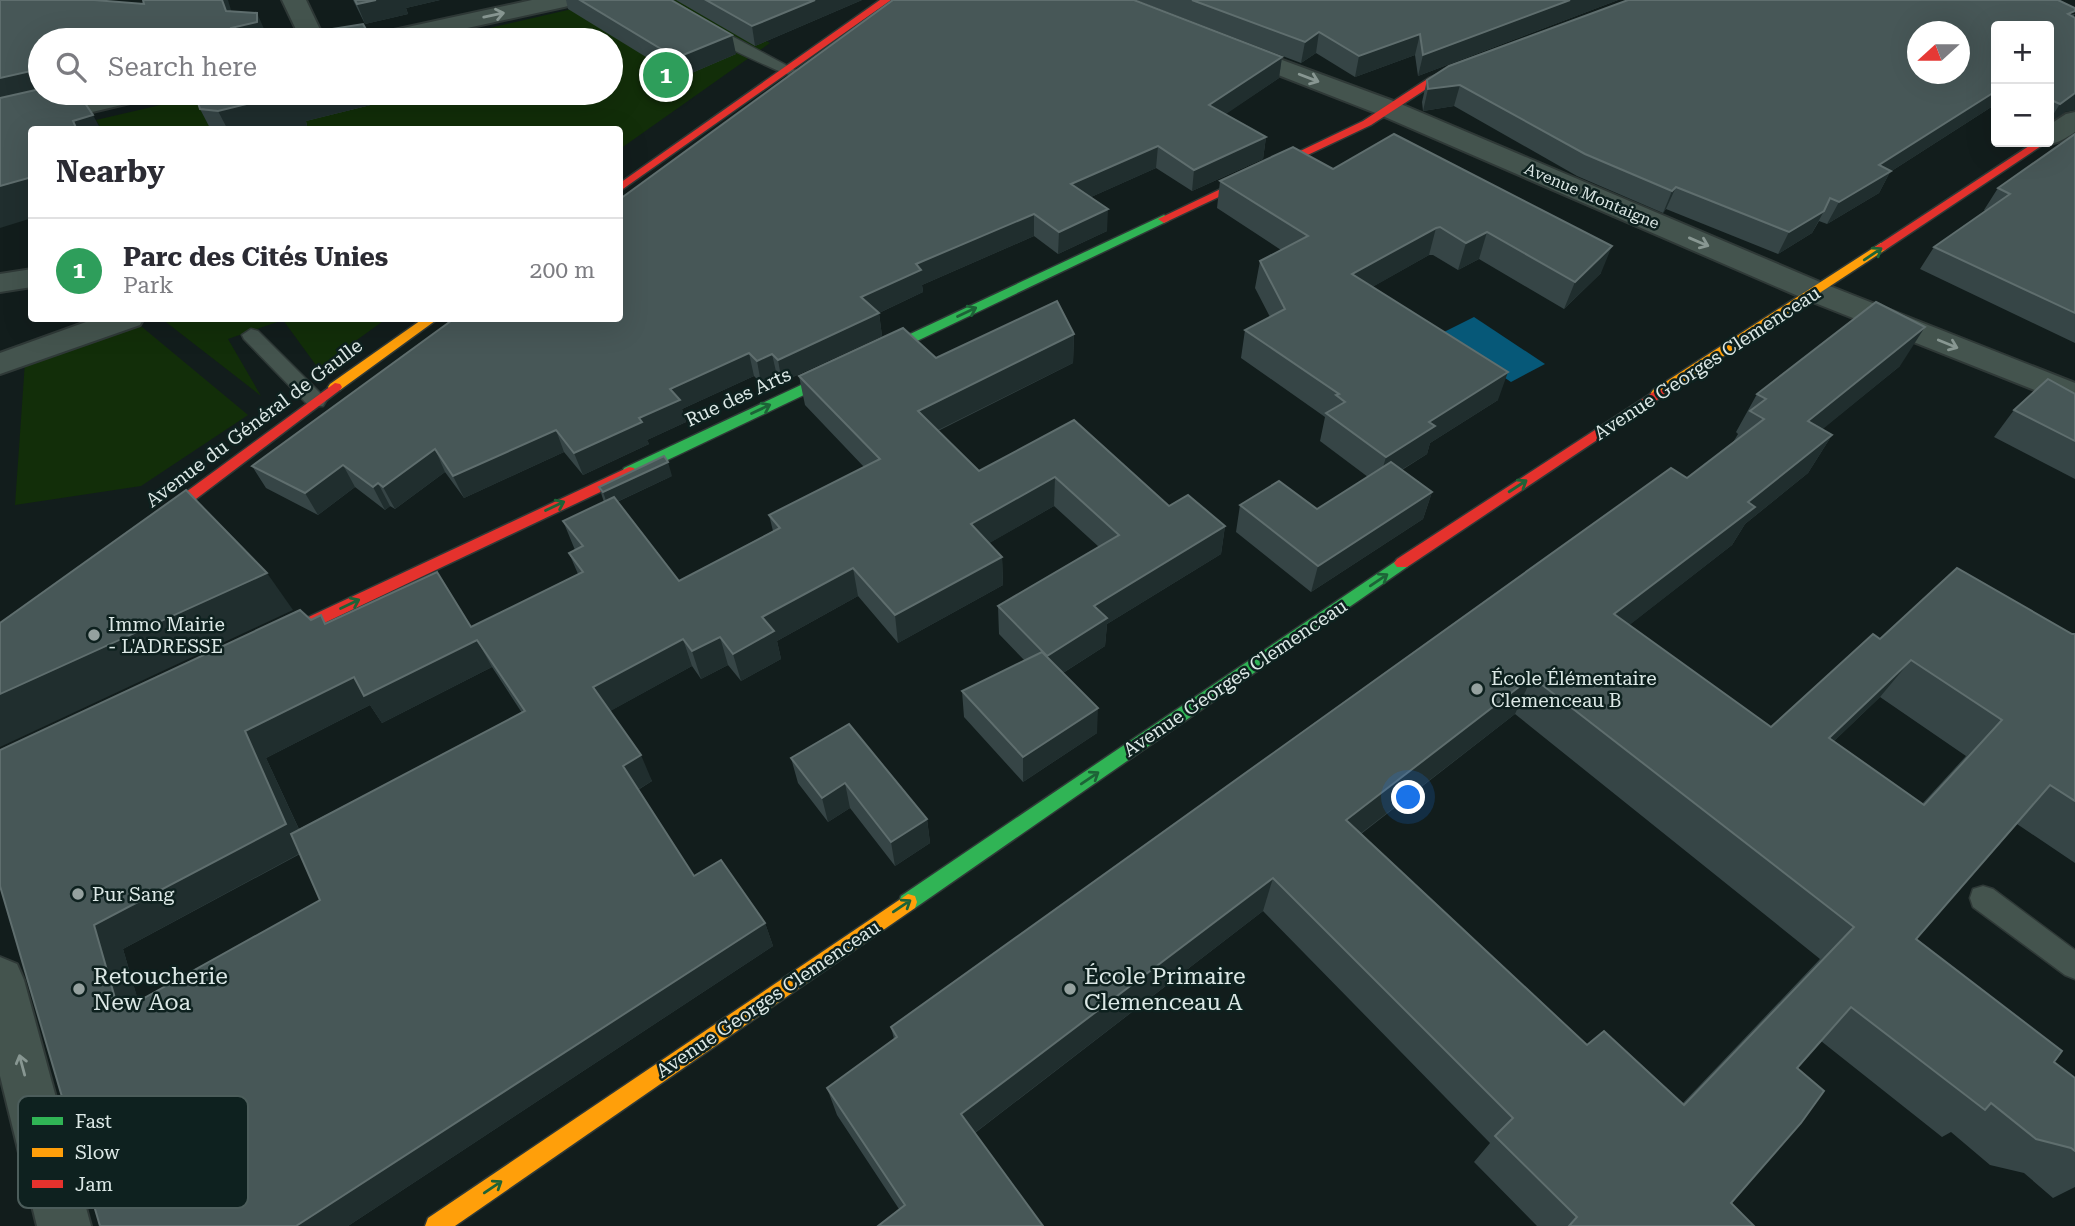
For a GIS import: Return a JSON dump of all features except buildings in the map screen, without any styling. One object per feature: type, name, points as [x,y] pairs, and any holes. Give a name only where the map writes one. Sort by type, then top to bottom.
[{"type":"street","points":[[294,0],[307,28]]},
{"type":"street","points":[[435,28],[564,0]]},
{"type":"street","points":[[623,186],[886,0]]},
{"type":"street","name":"Avenue Montaigne","points":[[1210,39],[1387,108],[1816,292],[2075,395]]},
{"type":"street","name":"Rue des Arts","points":[[253,649],[1367,123],[1433,80],[1496,57]]},
{"type":"street","points":[[0,126],[90,105]]},
{"type":"street","points":[[2054,134],[2075,120]]},
{"type":"street","name":"Avenue Georges Clemenceau","points":[[436,1226],[1461,523],[2034,147]]},
{"type":"street","points":[[0,283],[28,279]]},
{"type":"street","points":[[0,336],[40,322]]},
{"type":"street","points":[[0,364],[118,322]]},
{"type":"street","name":"Avenue du Général de Gaulle","points":[[137,536],[316,401],[427,322]]},
{"type":"street","points":[[0,980],[30,1096]]},
{"type":"street","points":[[59,1208],[64,1226]]},
{"type":"lane","points":[[663,0],[723,38],[788,70]]},
{"type":"lane","points":[[251,335],[316,401]]},
{"type":"lane","points":[[1983,898],[2075,966]]},
{"type":"green space","points":[[611,0],[687,0],[770,43],[623,147],[623,126],[100,126],[96,120],[160,105],[623,105],[623,28],[490,28]]},
{"type":"green space","points":[[136,322],[248,415],[141,486],[15,505],[25,362]]},
{"type":"green space","points":[[166,322],[277,322],[228,339],[261,396]]},
{"type":"green space","points":[[284,322],[382,322],[318,368]]},
{"type":"water","points":[[1474,317],[1545,364],[1511,382],[1440,334]]},
{"type":"traffic: fast","points":[[629,472],[1164,219]]},
{"type":"traffic: fast","points":[[908,902],[1402,563]]},
{"type":"traffic: slow","points":[[1658,393],[1881,247]]},
{"type":"traffic: slow","points":[[335,387],[427,322]]},
{"type":"traffic: slow","points":[[436,1226],[908,902]]},
{"type":"traffic: jam","points":[[623,186],[886,0]]},
{"type":"traffic: jam","points":[[1164,219],[1367,123],[1433,80],[1475,64]]},
{"type":"traffic: jam","points":[[1881,247],[2034,147]]},
{"type":"traffic: jam","points":[[150,526],[335,387]]},
{"type":"traffic: jam","points":[[1402,563],[1658,393]]},
{"type":"traffic: jam","points":[[274,640],[629,472]]},
{"type":"place","name":"Parc des Cités Unies","points":[[666,75]]},
{"type":"place","name":"Immo Mairie - L'ADRESSE","points":[[94,635]]},
{"type":"place","name":"École Élémentaire Clemenceau B","points":[[1477,689]]},
{"type":"place","name":"Pur Sang","points":[[78,894]]},
{"type":"place","name":"Retoucherie New Aoa","points":[[79,989]]},
{"type":"place","name":"École Primaire Clemenceau A","points":[[1070,989]]}]
